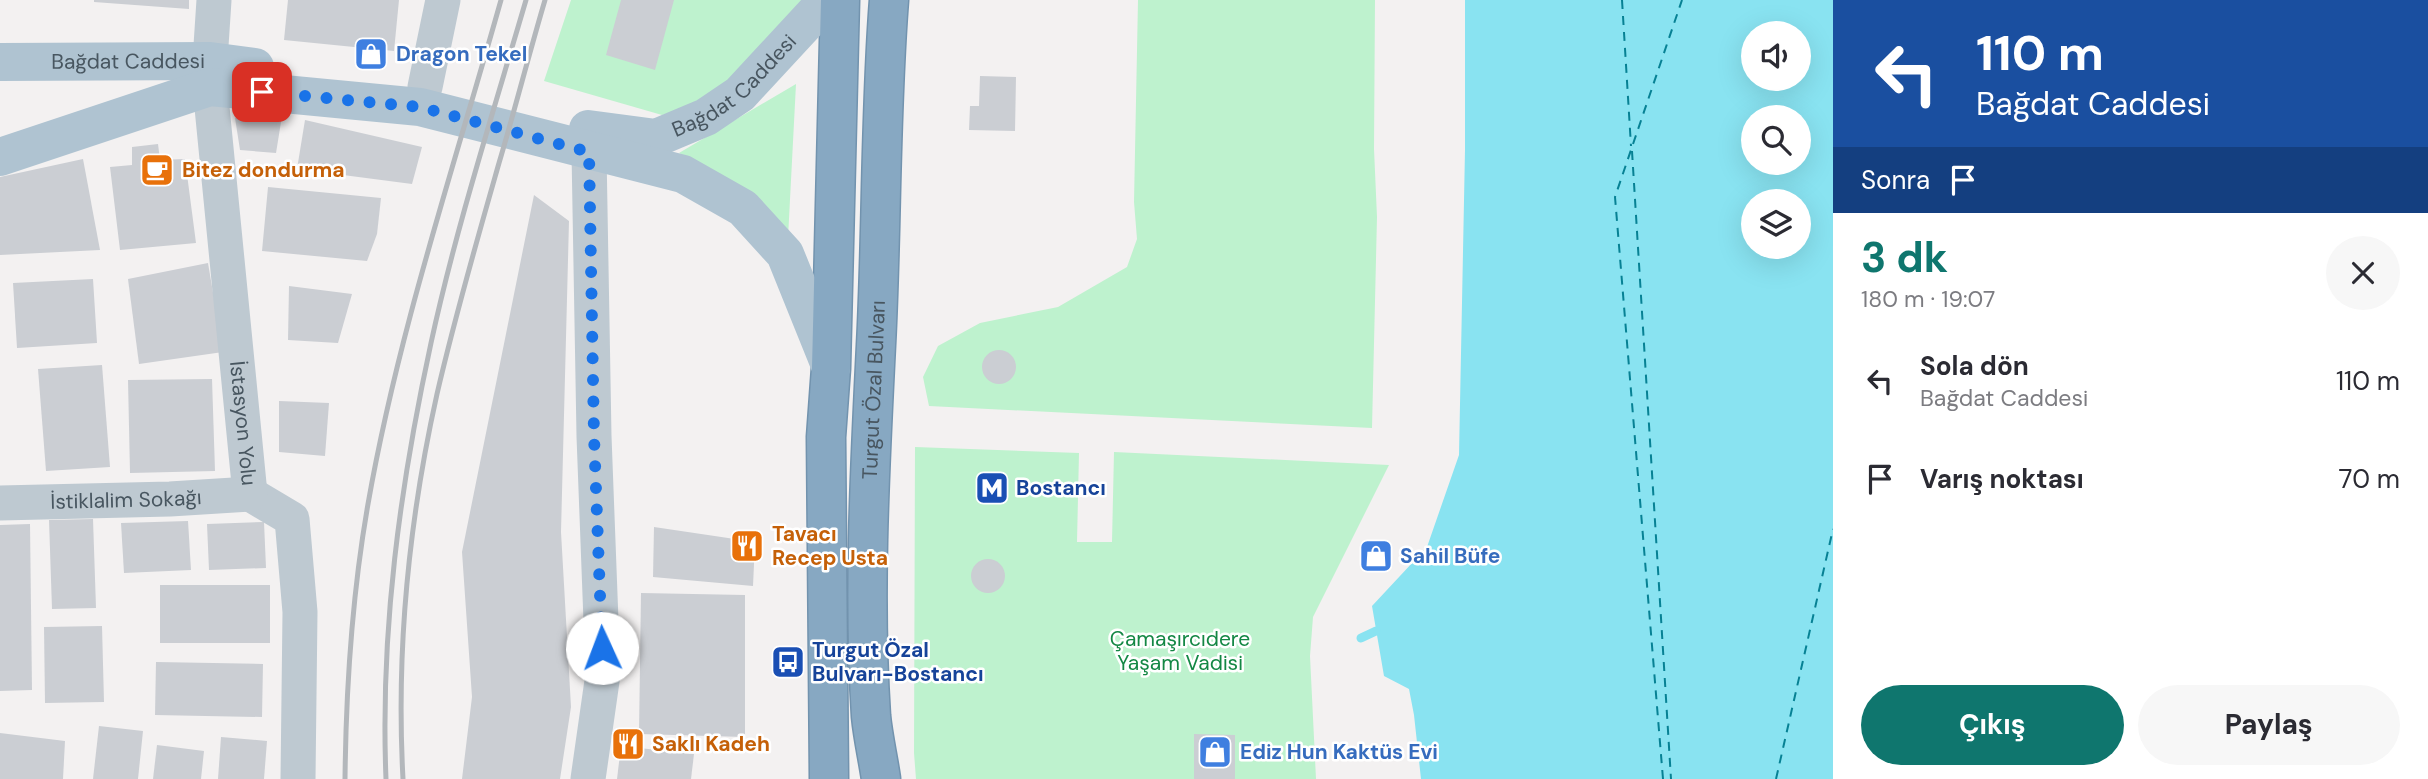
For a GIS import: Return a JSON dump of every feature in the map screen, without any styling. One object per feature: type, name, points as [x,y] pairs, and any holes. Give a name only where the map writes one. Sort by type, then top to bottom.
[{"type":"highway","name":"Turgut Özal Bulvarı","points":[[829,779],[826,437],[831,368],[840,0]]},
{"type":"highway","name":"Turgut Özal Bulvarı","points":[[881,779],[871,717],[868,591],[870,437],[876,343],[883,70],[889,0]]},
{"type":"main road","name":"Bağdat Caddesi","points":[[0,62],[210,74],[422,97],[590,129],[656,138],[706,117],[740,94],[827,0]]},
{"type":"main road","points":[[0,157],[210,74]]},
{"type":"main road","name":"Bağdat Caddesi","points":[[422,97],[589,152],[683,174],[743,208],[785,254],[831,368]]},
{"type":"street","name":"İstasyon Yolu","points":[[214,0],[210,74],[250,494],[292,519],[300,612],[298,779]]},
{"type":"street","points":[[422,97],[443,0]]},
{"type":"street","points":[[588,779],[603,674],[594,436],[589,152]]},
{"type":"street","name":"İstiklalim Sokağı","points":[[0,503],[170,499],[250,494]]},
{"type":"green space","points":[[571,0],[806,0],[711,101],[662,115],[544,81]]},
{"type":"green space","points":[[1138,0],[1375,0],[1374,149],[1377,217],[1372,428],[929,406],[923,377],[938,346],[980,323],[1058,307],[1127,267],[1137,239],[1134,202]]},
{"type":"green space","points":[[796,84],[788,238],[712,173],[679,153]]},
{"type":"green space","name":"Çamaşırcıdere Yaşam Vadisi","points":[[915,447],[1079,453],[1077,542],[1112,542],[1114,452],[1389,465],[1313,617],[1310,656],[1316,779],[916,779]]},
{"type":"water","points":[[1465,0],[1833,0],[1833,779],[1421,779],[1409,689],[1384,676],[1372,606],[1427,547],[1459,455]]},
{"type":"building","points":[[189,0],[189,9],[94,2]]},
{"type":"building","points":[[288,0],[399,0],[394,51],[284,40]]},
{"type":"building","points":[[621,0],[674,0],[655,70],[606,55]]},
{"type":"building","points":[[980,76],[1016,77],[1015,131],[969,130],[970,106],[979,106]]},
{"type":"building","points":[[282,116],[276,153],[240,150],[235,118]]},
{"type":"building","points":[[305,120],[422,147],[412,184],[297,169]]},
{"type":"building","points":[[158,144],[160,160],[185,159],[196,243],[120,250],[110,167],[132,165],[132,147]]},
{"type":"building","points":[[83,159],[100,250],[0,255],[0,177]]},
{"type":"building","points":[[268,187],[381,198],[377,234],[367,261],[262,251]]},
{"type":"building","points":[[534,195],[569,221],[561,532],[571,707],[560,779],[462,779],[472,697],[462,552]]},
{"type":"building","points":[[208,263],[223,352],[139,364],[128,279]]},
{"type":"building","points":[[93,279],[97,343],[17,348],[13,283]]},
{"type":"building","points":[[289,286],[352,294],[338,343],[288,340]]},
{"type":"building","points":[[999,350],[1011,355],[1016,367],[1011,379],[999,384],[987,379],[982,367],[987,355]]},
{"type":"building","points":[[102,365],[110,467],[46,471],[38,369]]},
{"type":"building","points":[[212,379],[215,471],[130,473],[128,380]]},
{"type":"building","points":[[279,401],[329,403],[325,456],[279,452]]},
{"type":"building","points":[[93,519],[96,608],[52,609],[49,520]]},
{"type":"building","points":[[188,521],[191,570],[124,573],[121,523]]},
{"type":"building","points":[[264,522],[266,568],[209,570],[207,524]]},
{"type":"building","points":[[30,524],[32,690],[0,691],[0,525]]},
{"type":"building","points":[[654,527],[755,542],[753,586],[653,577]]},
{"type":"building","points":[[988,559],[1000,564],[1005,576],[1000,588],[988,593],[976,588],[971,576],[976,564]]},
{"type":"building","points":[[160,585],[270,585],[270,643],[160,643]]},
{"type":"building","points":[[641,593],[745,595],[745,737],[639,734]]},
{"type":"building","points":[[102,626],[104,702],[45,703],[44,627]]},
{"type":"building","points":[[156,662],[263,664],[262,717],[155,715]]},
{"type":"building","points":[[99,726],[143,731],[138,779],[93,779]]},
{"type":"building","points":[[0,733],[65,741],[63,779],[0,779]]},
{"type":"building","name":"Ediz Hun Kaktüs Evi","points":[[1194,734],[1235,735],[1235,779],[1194,779]]},
{"type":"building","points":[[221,737],[267,741],[264,779],[218,779]]},
{"type":"building","points":[[157,745],[204,751],[201,779],[153,779]]},
{"type":"building","points":[[621,746],[694,754],[691,779],[617,779]]},
{"type":"waterway","points":[[1361,638],[1376,631]]},
{"type":"ferry route","points":[[1622,0],[1631,146]]},
{"type":"ferry route","points":[[1663,779],[1615,197],[1682,0]]},
{"type":"ferry route","points":[[1632,151],[1671,779]]},
{"type":"ferry route","points":[[1776,779],[1833,529]]},
{"type":"railway","points":[[345,779],[348,676],[354,607],[362,538],[380,440],[428,250],[501,0]]},
{"type":"railway","points":[[386,779],[389,614],[410,451],[431,343],[452,257],[526,0]]},
{"type":"railway","points":[[403,779],[403,634],[412,537],[427,441],[459,307],[545,0]]},
{"type":"place","name":"Dragon Tekel","points":[[371,54]]},
{"type":"place","name":"Bitez dondurma","points":[[157,170]]},
{"type":"place","name":"Bostancı","points":[[992,488]]},
{"type":"place","name":"Tavacı Recep Usta","points":[[747,546]]},
{"type":"place","name":"Sahil Büfe","points":[[1376,556]]},
{"type":"place","name":"Turgut Özal Bulvarı-Bostancı","points":[[788,662]]},
{"type":"place","name":"Saklı Kadeh","points":[[628,744]]},
{"type":"place","name":"Ediz Hun Kaktüs Evi","points":[[1215,752]]},
{"type":"route","points":[[262,92],[420,107],[589,152],[594,436],[602,648]]}]
